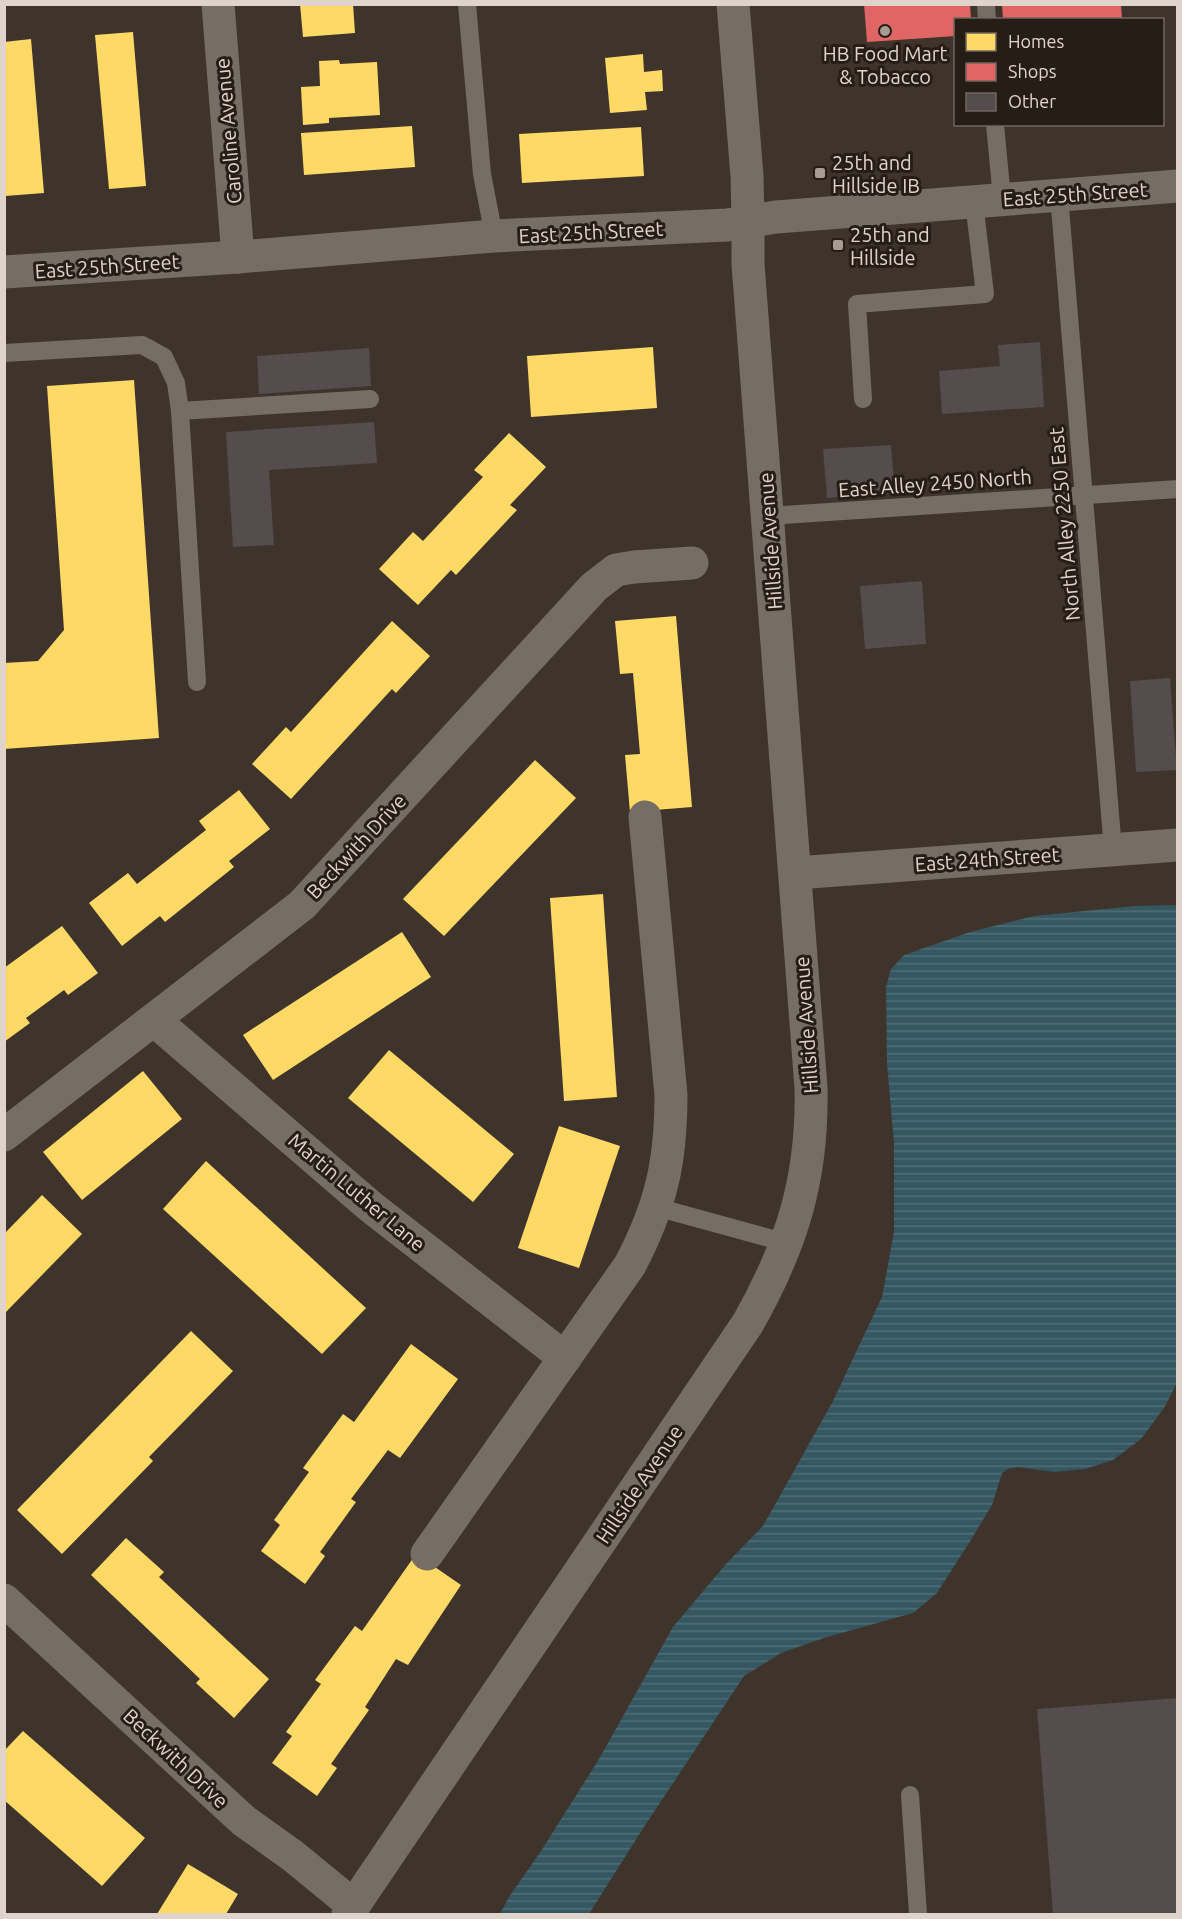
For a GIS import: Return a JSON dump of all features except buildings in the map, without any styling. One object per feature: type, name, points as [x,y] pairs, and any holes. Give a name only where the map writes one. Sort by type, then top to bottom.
[{"type":"street","name":"Caroline Avenue","points":[[218,4],[238,257]]},
{"type":"street","name":"Hillside Avenue","points":[[351,1910],[748,1323],[768,1287],[787,1243],[804,1184],[811,1113],[810,1076],[748,264],[747,176],[734,4]]},
{"type":"street","name":"East 25th Street","points":[[4,272],[238,257],[494,236],[706,227],[776,217],[1178,186]]},
{"type":"street","name":"Beckwith Drive","points":[[4,1135],[302,905],[594,587],[616,570],[692,563]]},
{"type":"street","points":[[427,1554],[630,1265],[656,1208],[668,1162],[671,1095],[645,817]]},
{"type":"street","name":"East 24th Street","points":[[796,873],[1178,845]]},
{"type":"street","name":"Martin Luther Lane","points":[[154,1020],[371,1207],[565,1358]]},
{"type":"street","name":"Beckwith Drive","points":[[4,1600],[244,1821],[293,1856],[351,1910]]},
{"type":"lane","points":[[468,4],[482,174],[494,236]]},
{"type":"lane","points":[[863,399],[857,304],[985,294],[988,201],[995,126]]},
{"type":"lane","name":"North Alley 2250 East","points":[[1059,195],[1113,850]]},
{"type":"lane","points":[[4,353],[142,345],[164,357],[176,383],[180,411],[197,682]]},
{"type":"lane","points":[[180,411],[370,399]]},
{"type":"lane","name":"East Alley 2450 North","points":[[768,516],[1178,489]]},
{"type":"lane","points":[[656,1208],[787,1243]]},
{"type":"lane","points":[[910,1795],[918,1914]]},
{"type":"water","points":[[1177,905],[1178,1381],[1164,1408],[1141,1439],[1113,1460],[1085,1469],[1054,1472],[1018,1467],[1002,1473],[992,1505],[969,1543],[937,1593],[913,1613],[827,1637],[781,1653],[744,1676],[589,1914],[500,1914],[599,1759],[673,1627],[726,1564],[763,1526],[833,1401],[882,1297],[894,1232],[894,1143],[887,1064],[886,987],[891,969],[904,955],[970,932],[1034,916],[1135,906]]},
{"type":"place","name":"HB Food Mart & Tobacco","points":[[885,31]]},
{"type":"place","name":"25th and Hillside IB","points":[[820,173]]},
{"type":"place","name":"25th and Hillside","points":[[838,245]]}]
